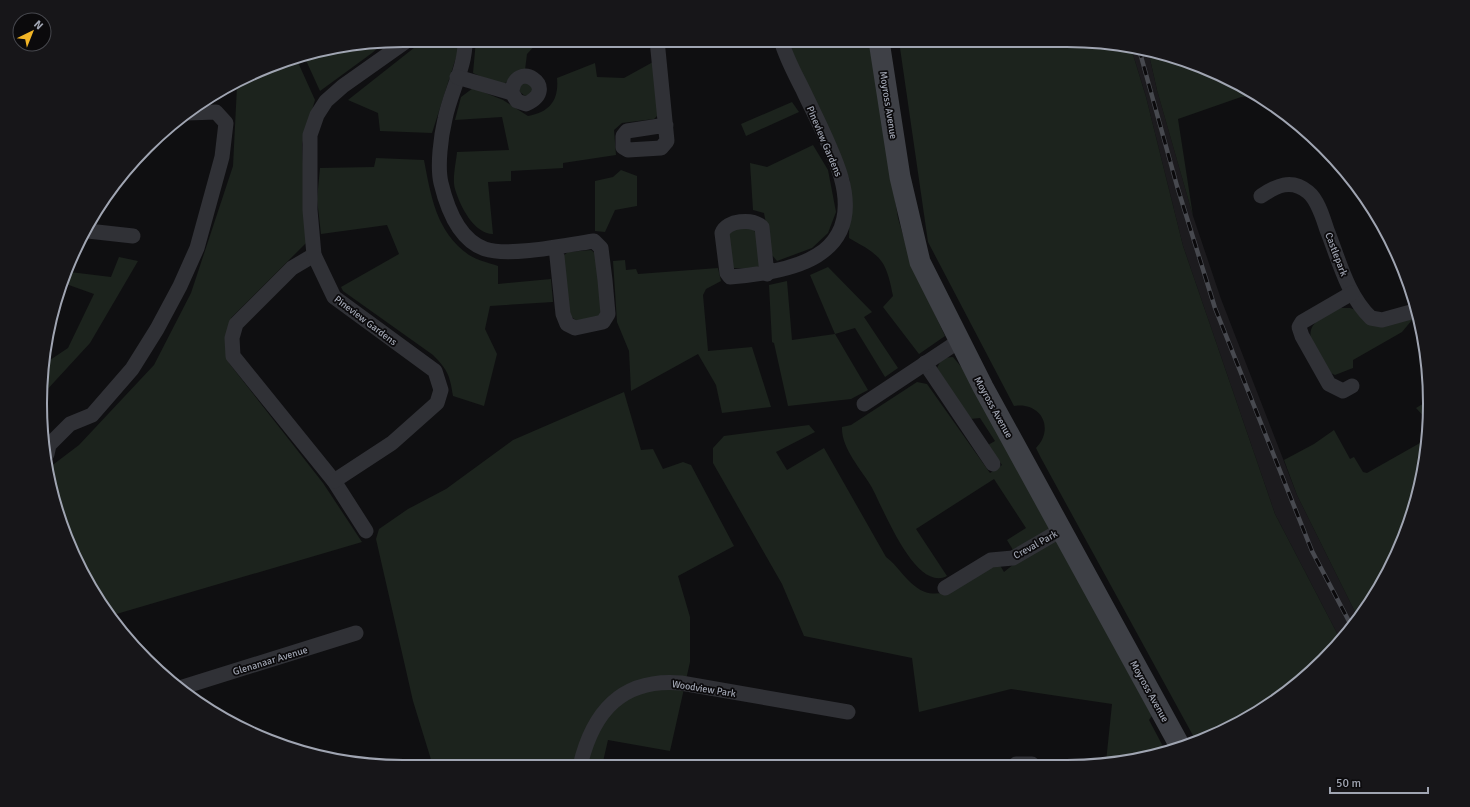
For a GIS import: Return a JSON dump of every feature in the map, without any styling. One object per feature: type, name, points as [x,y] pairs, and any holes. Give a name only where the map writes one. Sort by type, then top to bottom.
[{"type":"street","name":"Pineview Gardens","points":[[334,482],[392,443],[437,403],[442,390],[435,371],[334,297],[314,255],[310,210],[310,135],[317,115],[326,101],[343,86],[395,47]]},
{"type":"street","points":[[466,47],[466,52],[444,120],[441,152],[441,182],[455,222],[468,238],[485,249],[505,252],[556,247],[594,241],[601,248],[608,314],[603,322],[575,328],[567,324],[563,314],[556,247]]},
{"type":"street","points":[[658,47],[666,125]]},
{"type":"street","name":"Pineview Gardens","points":[[767,274],[796,265],[824,251],[835,240],[841,226],[845,209],[841,177],[830,150],[786,58],[783,47]]},
{"type":"street","name":"Moyross Avenue","points":[[880,47],[900,177],[920,262],[959,341],[1178,742]]},
{"type":"street","points":[[457,77],[512,93]]},
{"type":"street","points":[[50,444],[70,424],[92,415],[132,369],[157,329],[180,286],[197,248],[222,157],[226,123],[216,112],[197,113]]},
{"type":"street","name":"Castlepark","points":[[1261,196],[1282,184],[1292,184],[1309,192],[1323,217],[1352,293],[1371,318],[1382,320],[1411,312]]},
{"type":"street","points":[[92,231],[132,236]]},
{"type":"street","points":[[314,255],[292,268],[236,324],[232,338],[233,356],[334,482],[366,531]]},
{"type":"street","points":[[1352,293],[1302,322],[1299,327],[1302,336],[1329,384],[1343,391],[1352,386]]},
{"type":"street","points":[[864,404],[959,341]]},
{"type":"street","points":[[925,363],[992,464]]},
{"type":"street","name":"Creval Park","points":[[946,588],[991,560],[1013,558],[1061,530]]},
{"type":"street","name":"Glenanaar Avenue","points":[[186,686],[356,633]]},
{"type":"street","name":"Woodview Park","points":[[582,760],[588,741],[604,712],[630,689],[651,683],[681,683],[848,712]]},
{"type":"shaded area","points":[[415,47],[459,47],[432,133],[380,131],[378,113],[348,100]]},
{"type":"shaded area","points":[[475,47],[534,47],[527,54],[525,70],[512,77],[502,86],[473,73]]},
{"type":"shaded area","points":[[791,47],[870,47],[898,218],[912,266],[945,336],[919,354],[883,307],[893,296],[888,274],[884,266],[868,249],[849,238],[850,181],[837,146],[792,52]]},
{"type":"shaded area","points":[[900,47],[1066,47],[1113,50],[1133,53],[1146,97],[1183,246],[1275,514],[1338,635],[1302,672],[1265,700],[1245,712],[1194,736],[1036,448],[1042,440],[1044,432],[1045,425],[1042,418],[1038,412],[1032,408],[1014,406],[928,242]]},
{"type":"shaded area","points":[[377,48],[372,53],[320,91],[306,61],[357,50]]},
{"type":"shaded area","points":[[1133,53],[1150,57],[1157,90],[1193,216],[1221,299],[1297,495],[1355,612],[1338,635],[1275,514],[1183,246],[1146,97]]},
{"type":"shaded area","points":[[1150,57],[1203,74],[1248,97],[1241,97],[1178,119],[1193,216],[1157,90]]},
{"type":"shaded area","points":[[653,62],[660,113],[654,119],[622,123],[614,130],[616,155],[563,163],[563,168],[511,171],[511,181],[488,182],[493,234],[486,233],[474,224],[464,211],[454,185],[457,152],[509,150],[502,117],[455,120],[461,97],[473,88],[503,100],[528,116],[542,111],[552,104],[555,99],[557,78],[595,63],[597,77],[624,78]]},
{"type":"shaded area","points":[[298,63],[315,100],[302,144],[307,242],[231,318],[227,346],[229,363],[323,483],[362,542],[116,614],[95,582],[74,540],[59,496],[53,465],[79,445],[154,365],[191,293],[233,166],[237,89],[267,74]]},
{"type":"shaded area","points":[[520,83],[534,84],[531,95],[525,96],[520,92]]},
{"type":"shaded area","points":[[792,102],[799,112],[746,136],[741,124]]},
{"type":"shaded area","points":[[813,145],[828,170],[836,212],[828,233],[812,248],[777,261],[772,255],[764,213],[753,210],[750,163],[767,167]]},
{"type":"shaded area","points":[[376,158],[424,160],[433,200],[442,224],[449,236],[469,255],[498,266],[498,284],[551,279],[553,302],[490,306],[485,329],[497,354],[484,406],[453,396],[448,374],[433,355],[343,291],[341,287],[399,254],[387,225],[321,234],[317,199],[320,168],[374,167]]},
{"type":"shaded area","points":[[621,170],[637,176],[637,206],[615,210],[605,232],[595,231],[595,181],[613,177]]},
{"type":"shaded area","points":[[734,228],[752,228],[756,233],[760,265],[756,269],[732,268],[728,234]]},
{"type":"shaded area","points":[[591,250],[596,254],[603,313],[599,318],[577,321],[569,315],[563,256],[568,252]]},
{"type":"shaded area","points":[[119,257],[138,261],[90,343],[48,389],[50,360],[68,348],[94,294],[68,285],[72,272],[111,277]]},
{"type":"shaded area","points":[[625,260],[626,270],[636,269],[638,274],[718,268],[721,281],[706,289],[703,295],[708,351],[752,347],[771,407],[722,413],[716,385],[698,354],[631,391],[629,351],[617,322],[613,261]]},
{"type":"shaded area","points":[[828,267],[872,312],[864,317],[898,368],[885,377],[855,328],[835,334],[810,275]]},
{"type":"shaded area","points":[[787,281],[792,340],[835,334],[868,390],[851,399],[788,406],[774,343],[772,342],[769,285]]},
{"type":"shaded area","points":[[1339,308],[1350,308],[1412,317],[1413,320],[1402,332],[1353,360],[1353,368],[1335,375],[1331,373],[1319,356],[1310,335],[1311,329],[1315,323],[1323,316]]},
{"type":"shaded area","points":[[953,357],[963,369],[1152,716],[1149,720],[1163,747],[1106,758],[1112,704],[1011,689],[919,712],[912,658],[804,636],[782,584],[713,463],[713,448],[724,436],[809,425],[815,432],[776,452],[787,470],[824,448],[886,557],[916,587],[926,592],[936,594],[947,592],[969,581],[998,562],[1004,572],[1019,560],[1007,540],[1026,528],[994,479],[916,529],[947,576],[935,578],[923,572],[912,561],[892,528],[871,486],[852,458],[845,443],[842,427],[851,425],[917,382],[927,384],[990,473],[1002,465],[988,445],[995,441],[980,418],[970,419],[937,368],[942,358]]},
{"type":"shaded area","points":[[624,392],[641,450],[653,449],[663,469],[683,462],[691,465],[734,546],[678,576],[690,617],[690,662],[670,751],[608,740],[603,760],[431,760],[413,701],[376,539],[379,529],[408,509],[446,489],[513,440]]},
{"type":"shaded area","points":[[1423,404],[1423,415],[1416,408]]},
{"type":"shaded area","points":[[1334,430],[1350,459],[1354,457],[1363,472],[1367,473],[1421,443],[1411,496],[1396,540],[1375,582],[1355,612],[1297,495],[1284,460],[1314,444]]},
{"type":"railway","points":[[1141,55],[1177,186],[1215,308],[1312,551],[1349,621]]}]
